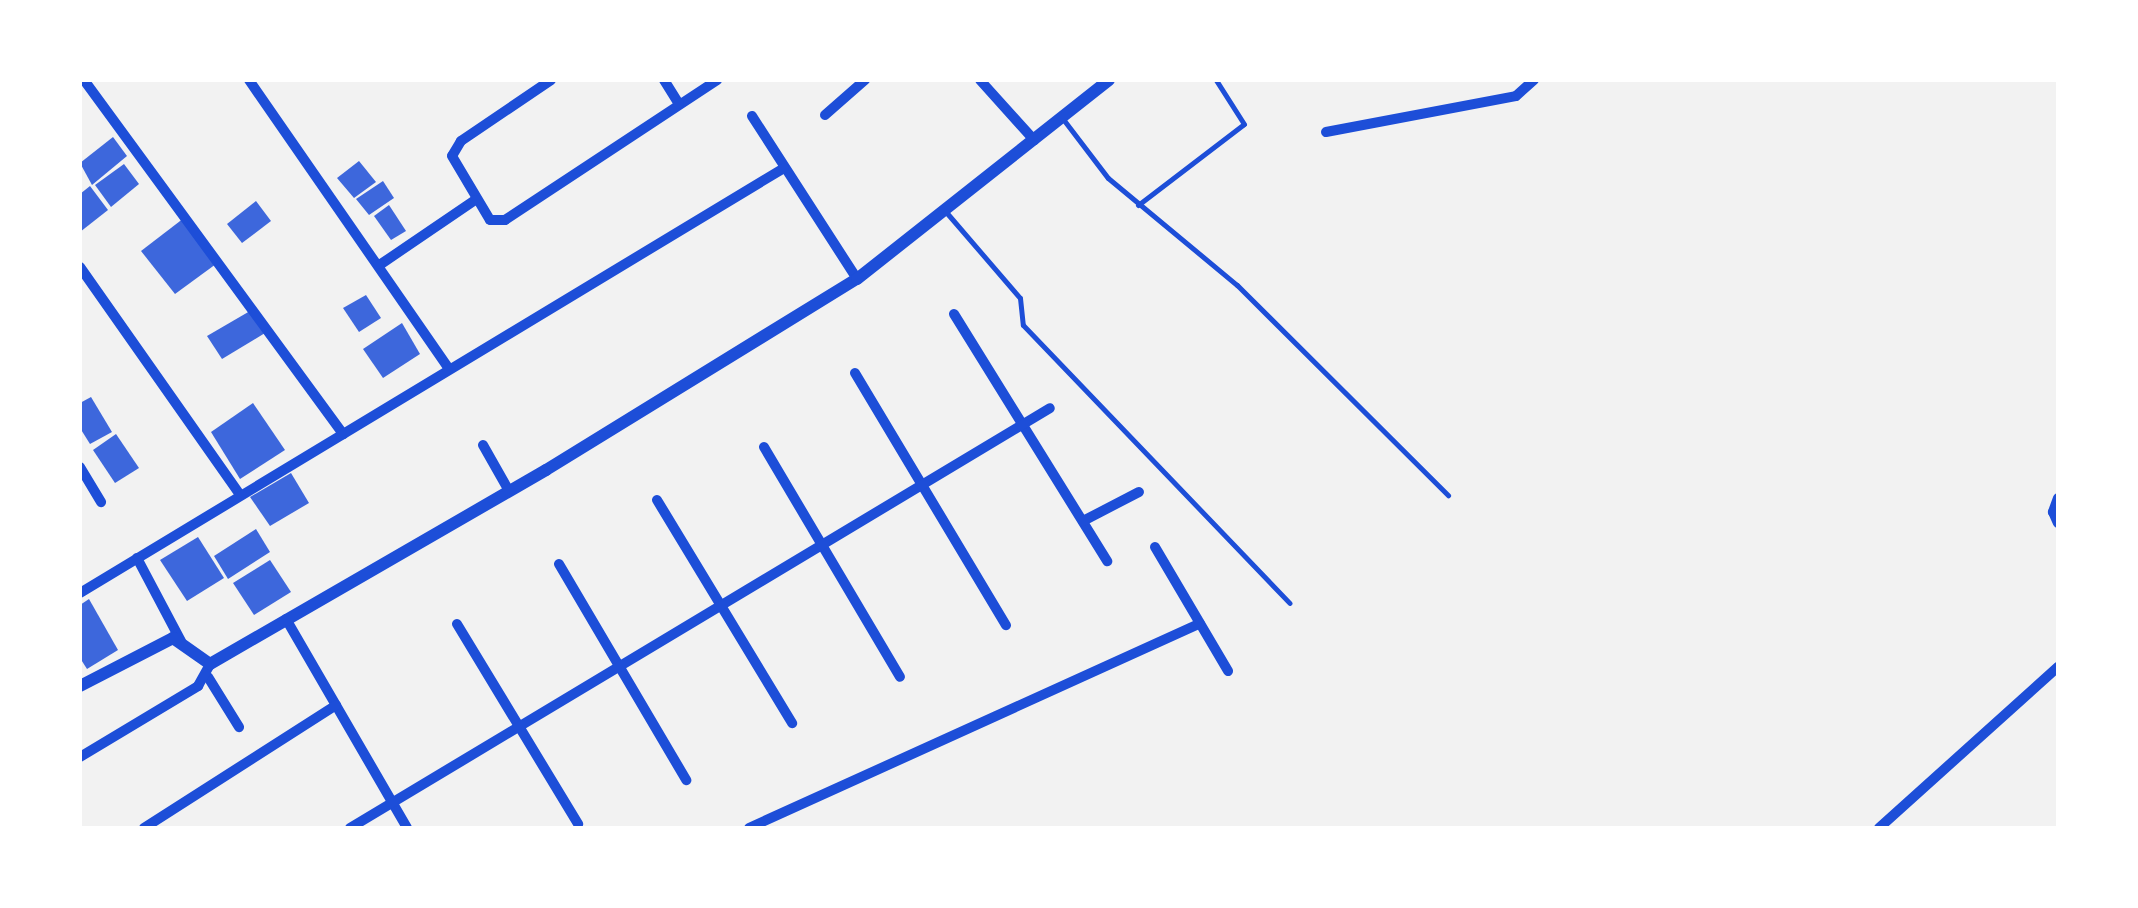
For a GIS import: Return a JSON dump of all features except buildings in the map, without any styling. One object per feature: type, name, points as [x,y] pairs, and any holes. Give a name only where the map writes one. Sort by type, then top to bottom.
[{"type":"street","points":[[84,80],[343,434]]},
{"type":"street","points":[[249,80],[381,264],[449,369]]},
{"type":"street","points":[[552,80],[456,149],[456,168],[490,220],[505,220],[716,80]]},
{"type":"street","points":[[664,80],[679,104]]},
{"type":"street","points":[[826,114],[865,80]]},
{"type":"street","points":[[980,80],[1034,140]]},
{"type":"street","points":[[80,757],[286,620],[857,280],[1109,80]]},
{"type":"street","points":[[1326,132],[1516,96],[1534,80]]},
{"type":"street","points":[[752,116],[857,280]]},
{"type":"street","points":[[80,593],[238,493],[343,434],[784,168]]},
{"type":"street","points":[[381,264],[475,200]]},
{"type":"street","points":[[80,267],[238,493]]},
{"type":"street","points":[[954,314],[1107,562]]},
{"type":"street","points":[[855,373],[1006,625]]},
{"type":"street","points":[[350,828],[1050,408]]},
{"type":"street","points":[[483,446],[509,490]]},
{"type":"street","points":[[764,446],[900,678]]},
{"type":"street","points":[[80,467],[101,502]]},
{"type":"street","points":[[1083,521],[1139,492]]},
{"type":"street","points":[[2058,498],[2052,512],[2058,523]]},
{"type":"street","points":[[657,500],[792,723]]},
{"type":"street","points":[[1155,547],[1228,671]]},
{"type":"street","points":[[137,558],[182,640],[209,670],[240,727]]},
{"type":"street","points":[[559,564],[686,780]]},
{"type":"street","points":[[286,620],[407,828]]},
{"type":"street","points":[[749,828],[1200,623]]},
{"type":"street","points":[[457,624],[578,824]]},
{"type":"street","points":[[80,686],[147,646],[182,640]]},
{"type":"street","points":[[1879,828],[2058,667]]},
{"type":"street","points":[[144,828],[336,706]]},
{"type":"lane","points":[[1137,206],[1244,124],[1216,80]]},
{"type":"lane","points":[[1063,119],[1137,206],[1176,229],[1225,274],[1448,495]]},
{"type":"lane","points":[[946,212],[1020,298],[1023,324],[1290,603]]}]
